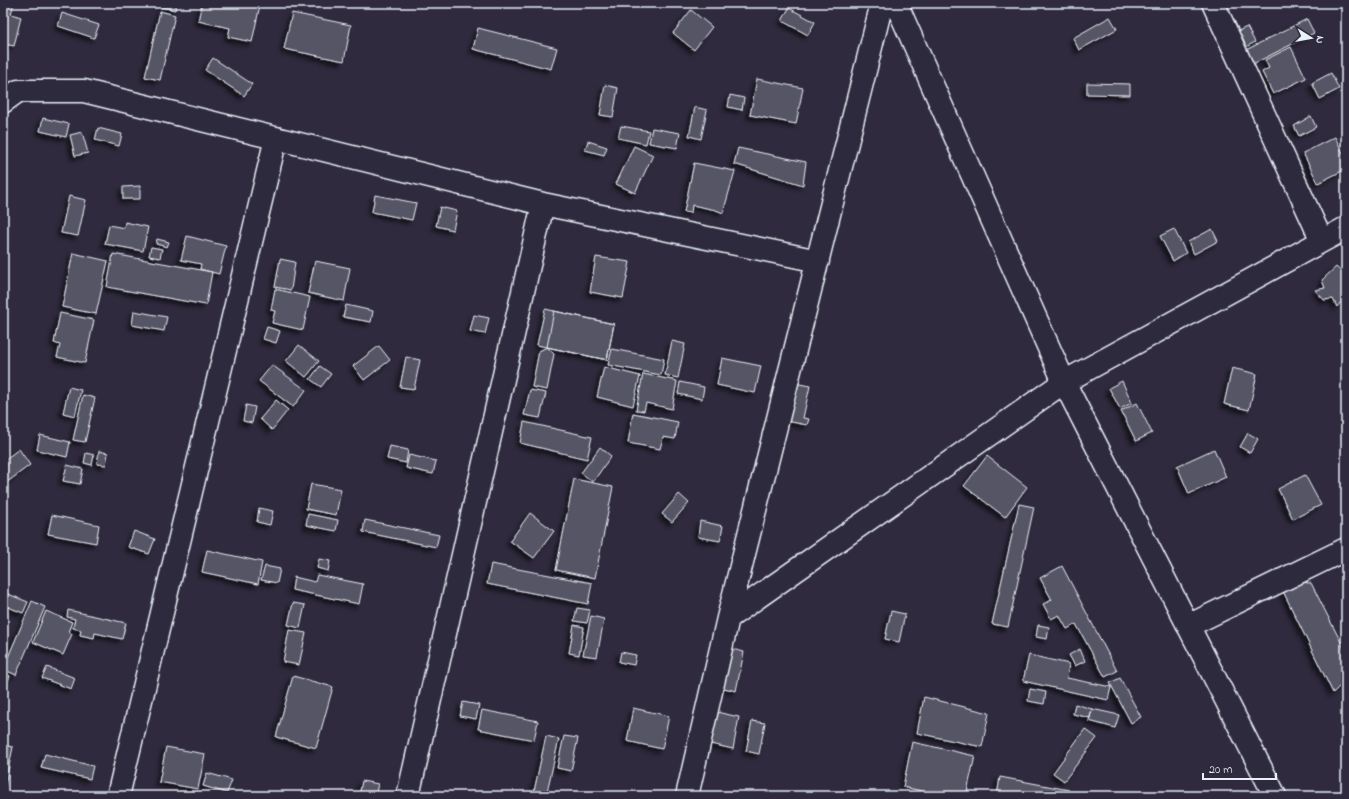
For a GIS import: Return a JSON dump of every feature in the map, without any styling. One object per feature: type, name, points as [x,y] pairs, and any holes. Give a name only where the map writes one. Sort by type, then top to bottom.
[{"type":"street","points":[[687,796],[728,618],[882,3]]},
{"type":"street","points":[[896,3],[1064,382],[1275,796]]},
{"type":"street","points":[[1213,3],[1322,241]]},
{"type":"street","points":[[3,102],[18,91],[84,91],[543,204],[818,260]]},
{"type":"street","points":[[118,796],[276,138]]},
{"type":"street","points":[[408,796],[543,204]]},
{"type":"street","points":[[728,618],[1064,382],[1346,228]]},
{"type":"street","points":[[1188,626],[1346,549]]},
{"type":"building","points":[[3,3],[14,3],[11,14],[21,17],[14,46],[4,44],[3,47]]},
{"type":"building","points":[[162,3],[177,3],[175,10],[161,7]]},
{"type":"building","points":[[202,3],[250,3],[260,5],[252,42],[228,37],[230,28],[198,21]]},
{"type":"building","points":[[789,8],[815,22],[808,35],[782,21]]},
{"type":"building","points":[[691,10],[712,27],[694,50],[673,33]]},
{"type":"building","points":[[160,11],[175,15],[160,80],[145,77]]},
{"type":"building","points":[[62,13],[99,25],[94,38],[58,26]]},
{"type":"building","points":[[292,13],[351,25],[344,61],[284,49]]},
{"type":"building","points":[[1110,17],[1117,29],[1079,50],[1073,38]]},
{"type":"building","points":[[1307,19],[1314,33],[1253,64],[1246,50]]},
{"type":"building","points":[[1247,27],[1255,42],[1246,47],[1238,31]]},
{"type":"building","points":[[478,28],[557,48],[551,69],[473,49]]},
{"type":"building","points":[[1291,47],[1306,78],[1273,94],[1262,72],[1269,68],[1265,60]]},
{"type":"building","points":[[213,58],[252,84],[244,96],[205,70]]},
{"type":"building","points":[[1331,73],[1339,89],[1320,99],[1312,83]]},
{"type":"building","points":[[757,79],[803,88],[796,124],[750,115]]},
{"type":"building","points":[[1087,83],[1130,84],[1130,95],[1087,94]]},
{"type":"building","points":[[605,85],[618,88],[613,117],[600,115]]},
{"type":"building","points":[[730,95],[744,98],[742,110],[728,107]]},
{"type":"building","points":[[695,107],[707,110],[701,139],[689,136]]},
{"type":"building","points":[[1311,116],[1316,127],[1299,136],[1294,126]]},
{"type":"building","points":[[43,118],[69,124],[66,137],[40,131]]},
{"type":"building","points":[[621,126],[649,131],[646,144],[618,138]]},
{"type":"building","points":[[98,128],[122,134],[119,146],[95,140]]},
{"type":"building","points":[[652,128],[680,133],[677,148],[649,143]]},
{"type":"building","points":[[82,132],[88,153],[75,156],[70,135]]},
{"type":"building","points":[[1335,137],[1346,159],[1346,169],[1318,183],[1303,153]]},
{"type":"building","points":[[588,141],[607,147],[604,155],[585,150]]},
{"type":"building","points":[[634,146],[653,155],[635,193],[616,184]]},
{"type":"building","points":[[738,148],[806,162],[803,185],[734,164]]},
{"type":"building","points":[[694,163],[735,171],[723,213],[692,205],[691,213],[684,212]]},
{"type":"building","points":[[140,186],[140,199],[123,199],[123,187]]},
{"type":"building","points":[[375,195],[416,203],[412,220],[372,212]]},
{"type":"building","points":[[69,196],[86,200],[78,236],[61,233]]},
{"type":"building","points":[[440,207],[457,211],[453,230],[436,226]]},
{"type":"building","points":[[125,222],[148,227],[143,251],[105,244],[109,225],[124,228]]},
{"type":"building","points":[[1174,229],[1186,253],[1173,261],[1160,236]]},
{"type":"building","points":[[1212,229],[1218,241],[1194,254],[1188,242]]},
{"type":"building","points":[[187,236],[226,246],[219,274],[200,269],[201,264],[181,260]]},
{"type":"building","points":[[157,239],[169,242],[167,247],[156,244]]},
{"type":"building","points":[[151,247],[162,249],[160,258],[149,256]]},
{"type":"building","points":[[73,253],[108,261],[96,314],[62,307]]},
{"type":"building","points":[[113,254],[212,272],[206,305],[107,287]]},
{"type":"building","points":[[596,257],[630,262],[623,298],[590,292]]},
{"type":"building","points":[[280,259],[295,262],[291,290],[275,287]]},
{"type":"building","points":[[315,261],[350,268],[344,301],[308,293]]},
{"type":"building","points":[[1336,267],[1346,276],[1346,296],[1337,307],[1333,299],[1324,300],[1315,290],[1325,288],[1322,280]]},
{"type":"building","points":[[275,289],[310,297],[303,330],[272,323],[275,311],[271,310]]},
{"type":"building","points":[[346,305],[373,311],[371,322],[343,317]]},
{"type":"building","points":[[545,309],[614,324],[607,360],[537,345]]},
{"type":"building","points":[[134,311],[167,317],[164,331],[132,325]]},
{"type":"building","points":[[554,311],[614,324],[607,360],[547,347]]},
{"type":"building","points":[[60,313],[94,320],[85,363],[57,357],[60,345],[54,343]]},
{"type":"building","points":[[474,315],[489,318],[485,334],[470,331]]},
{"type":"building","points":[[267,327],[280,331],[276,343],[263,339]]},
{"type":"building","points":[[672,341],[685,344],[678,378],[665,375]]},
{"type":"building","points":[[299,345],[319,361],[306,377],[286,361]]},
{"type":"building","points":[[379,346],[390,360],[364,380],[353,366]]},
{"type":"building","points":[[547,347],[554,354],[547,390],[532,387],[539,351]]},
{"type":"building","points":[[612,349],[664,359],[661,375],[608,365]]},
{"type":"building","points":[[406,357],[420,360],[414,389],[400,387]]},
{"type":"building","points":[[722,358],[761,366],[755,393],[717,385]]},
{"type":"building","points":[[272,365],[306,390],[293,407],[259,381]]},
{"type":"building","points":[[320,366],[331,374],[321,387],[310,379]]},
{"type":"building","points":[[604,367],[640,376],[633,406],[597,397]]},
{"type":"building","points":[[1232,368],[1257,374],[1249,410],[1224,404]]},
{"type":"building","points":[[643,374],[677,381],[672,409],[646,403],[644,411],[636,410]]},
{"type":"building","points":[[1122,381],[1132,403],[1120,409],[1109,388]]},
{"type":"building","points":[[680,382],[704,387],[702,399],[678,394]]},
{"type":"building","points":[[794,383],[810,386],[803,418],[809,419],[807,425],[786,421]]},
{"type":"building","points":[[69,387],[81,390],[75,416],[63,413]]},
{"type":"building","points":[[530,390],[546,393],[540,418],[524,415]]},
{"type":"building","points":[[83,395],[95,398],[85,442],[73,440]]},
{"type":"building","points":[[276,400],[288,410],[272,430],[260,419]]},
{"type":"building","points":[[1137,403],[1152,433],[1136,441],[1121,411]]},
{"type":"building","points":[[246,405],[255,407],[252,423],[243,421]]},
{"type":"building","points":[[633,413],[678,422],[675,439],[663,437],[660,449],[628,443]]},
{"type":"building","points":[[524,422],[592,437],[587,459],[520,443]]},
{"type":"building","points":[[1248,433],[1258,439],[1250,453],[1240,447]]},
{"type":"building","points":[[40,435],[70,442],[67,457],[37,450]]},
{"type":"building","points":[[390,446],[408,450],[406,463],[387,459]]},
{"type":"building","points":[[600,447],[611,456],[593,482],[581,473]]},
{"type":"building","points":[[19,449],[30,465],[6,483],[3,479],[3,461]]},
{"type":"building","points":[[1214,449],[1226,477],[1189,494],[1177,466]]},
{"type":"building","points":[[99,451],[108,453],[106,465],[97,464]]},
{"type":"building","points":[[86,453],[94,455],[92,465],[84,463]]},
{"type":"building","points":[[409,455],[436,461],[433,474],[406,468]]},
{"type":"building","points":[[987,456],[1027,487],[1005,517],[964,486]]},
{"type":"building","points":[[67,465],[83,469],[80,484],[63,481]]},
{"type":"building","points":[[1305,475],[1321,505],[1293,519],[1278,489]]},
{"type":"building","points":[[574,479],[613,487],[595,578],[556,570]]},
{"type":"building","points":[[311,484],[341,489],[336,515],[306,509]]},
{"type":"building","points":[[679,494],[689,503],[672,522],[662,514]]},
{"type":"building","points":[[1019,504],[1034,507],[1008,627],[992,624]]},
{"type":"building","points":[[259,508],[273,511],[270,525],[257,522]]},
{"type":"building","points":[[530,513],[554,531],[534,558],[510,541]]},
{"type":"building","points":[[308,514],[338,520],[336,531],[306,525]]},
{"type":"building","points":[[52,515],[99,525],[96,543],[48,534]]},
{"type":"building","points":[[365,520],[439,535],[436,547],[363,532]]},
{"type":"building","points":[[700,521],[723,526],[720,541],[698,537]]},
{"type":"building","points":[[134,531],[155,539],[149,554],[128,547]]},
{"type":"building","points":[[207,550],[262,562],[258,584],[202,572]]},
{"type":"building","points":[[319,559],[330,561],[328,571],[317,568]]},
{"type":"building","points":[[491,564],[592,583],[588,604],[487,584]]},
{"type":"building","points":[[265,566],[280,569],[277,583],[261,580]]},
{"type":"building","points":[[1062,566],[1117,671],[1105,677],[1076,624],[1067,629],[1059,615],[1051,619],[1043,604],[1052,600],[1040,578]]},
{"type":"building","points":[[317,575],[363,584],[359,604],[292,590],[294,577],[315,582]]},
{"type":"building","points":[[1278,581],[1311,583],[1346,652],[1346,680],[1333,693]]},
{"type":"building","points":[[3,592],[28,602],[23,613],[3,605]]},
{"type":"building","points":[[32,601],[45,607],[16,675],[3,669]]},
{"type":"building","points":[[293,603],[305,605],[300,628],[288,625]]},
{"type":"building","points":[[577,608],[590,610],[587,623],[574,621]]},
{"type":"building","points":[[68,610],[126,623],[122,639],[95,633],[94,638],[80,635],[81,630],[73,628],[75,619],[67,617]]},
{"type":"building","points":[[46,611],[72,622],[68,632],[72,634],[63,655],[33,642]]},
{"type":"building","points":[[891,611],[905,614],[899,642],[885,639]]},
{"type":"building","points":[[591,616],[604,619],[597,657],[583,655]]},
{"type":"building","points":[[574,625],[584,627],[579,655],[569,653]]},
{"type":"building","points":[[1038,625],[1049,627],[1047,639],[1036,637]]},
{"type":"building","points":[[289,630],[306,633],[299,665],[283,662]]},
{"type":"building","points":[[728,648],[744,652],[736,691],[720,687]]},
{"type":"building","points":[[1080,649],[1085,661],[1075,666],[1069,655]]},
{"type":"building","points":[[621,652],[636,655],[634,665],[619,662]]},
{"type":"building","points":[[1029,655],[1069,664],[1067,678],[1111,687],[1108,700],[1023,681]]},
{"type":"building","points":[[47,667],[75,678],[71,689],[42,678]]},
{"type":"building","points":[[3,673],[10,676],[4,690],[3,689]]},
{"type":"building","points":[[293,676],[333,687],[316,748],[276,737]]},
{"type":"building","points":[[1120,678],[1141,717],[1131,723],[1110,683]]},
{"type":"building","points":[[1030,689],[1046,692],[1044,704],[1028,701]]},
{"type":"building","points":[[924,697],[989,713],[982,747],[917,733]]},
{"type":"building","points":[[463,702],[479,705],[476,719],[460,716]]},
{"type":"building","points":[[1075,704],[1092,709],[1090,718],[1073,714]]},
{"type":"building","points":[[633,708],[669,716],[662,749],[627,741]]},
{"type":"building","points":[[1092,709],[1119,715],[1115,728],[1089,721]]},
{"type":"building","points":[[482,710],[538,721],[534,740],[478,729]]},
{"type":"building","points":[[712,711],[739,717],[733,749],[706,743]]},
{"type":"building","points":[[752,721],[765,723],[759,754],[746,751]]},
{"type":"building","points":[[1085,729],[1097,738],[1064,781],[1053,773]]},
{"type":"building","points":[[546,736],[559,739],[546,796],[533,796]]},
{"type":"building","points":[[564,736],[578,738],[571,771],[557,768]]},
{"type":"building","points":[[912,742],[975,756],[966,796],[946,796],[903,787]]},
{"type":"building","points":[[3,745],[13,747],[3,795]]},
{"type":"building","points":[[166,747],[205,754],[198,789],[159,782]]},
{"type":"building","points":[[45,754],[93,766],[90,779],[41,768]]},
{"type":"building","points":[[207,773],[232,780],[227,793],[203,786]]},
{"type":"building","points":[[1000,777],[1069,790],[1068,796],[997,796]]},
{"type":"building","points":[[362,781],[378,784],[375,796],[359,796]]}]
